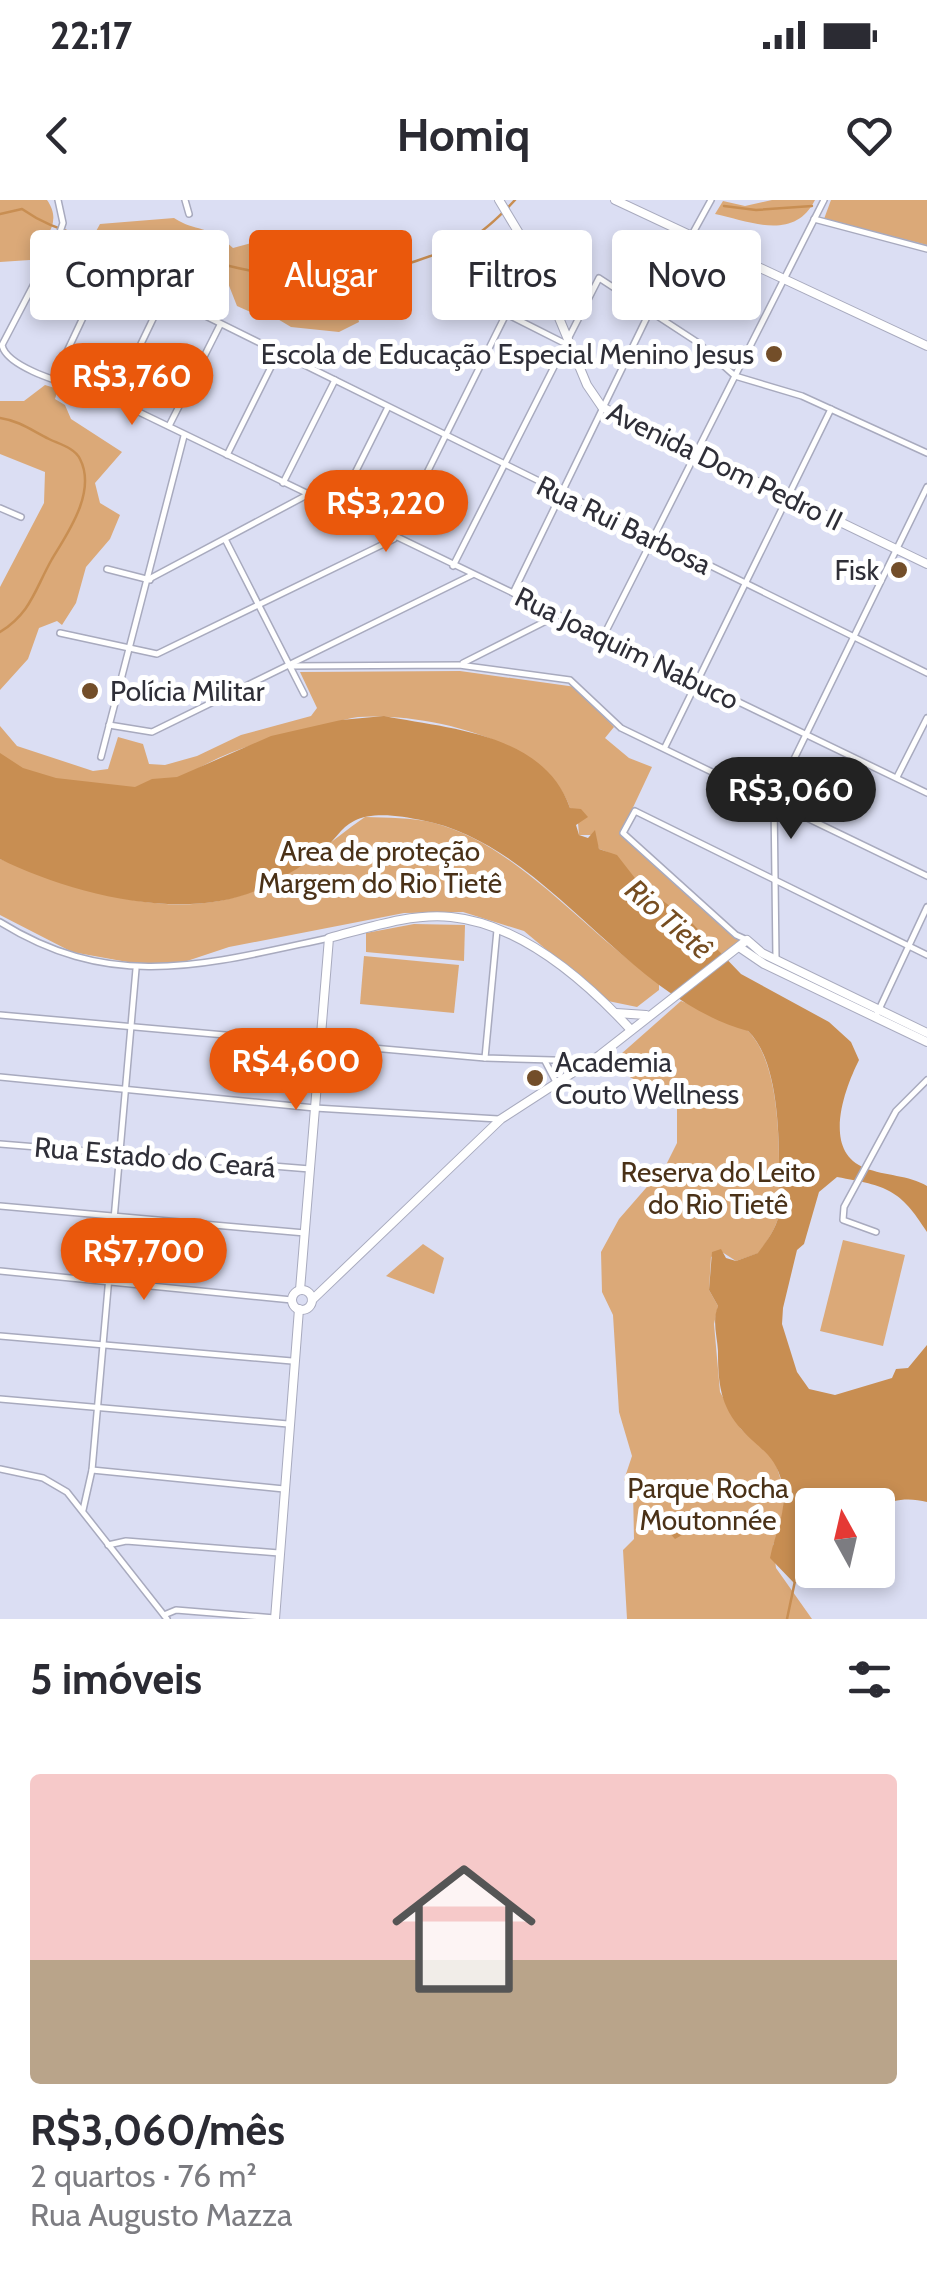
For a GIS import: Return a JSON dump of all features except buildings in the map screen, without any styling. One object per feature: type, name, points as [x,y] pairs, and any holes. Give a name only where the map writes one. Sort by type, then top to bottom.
[{"type":"street","points":[[58,200],[64,223],[61,230]]},
{"type":"street","points":[[185,200],[188,214]]},
{"type":"street","points":[[615,200],[675,230]]},
{"type":"street","points":[[695,230],[711,200]]},
{"type":"street","points":[[603,637],[824,200]]},
{"type":"street","name":"Avenida Dom Pedro II","points":[[500,203],[518,230]]},
{"type":"street","points":[[814,219],[927,249]]},
{"type":"street","points":[[761,269],[927,346]]},
{"type":"street","points":[[453,566],[565,338],[599,278],[612,287]]},
{"type":"street","name":"Rua Joaquim Nabuco","points":[[30,294],[2,351],[26,369],[114,400],[394,539],[927,793]]},
{"type":"street","points":[[54,379],[82,320]]},
{"type":"street","points":[[114,400],[152,320]]},
{"type":"street","name":"Rua Rui Barbosa","points":[[210,320],[927,673]]},
{"type":"street","points":[[60,633],[130,652],[157,654],[394,539],[503,320]]},
{"type":"street","points":[[523,320],[565,338]]},
{"type":"street","name":"Avenida Dom Pedro II","points":[[558,320],[587,385],[602,408],[927,564]]},
{"type":"street","points":[[514,593],[646,320]]},
{"type":"street","points":[[663,320],[697,342],[735,376],[832,408],[927,453]]},
{"type":"street","points":[[168,426],[220,325]]},
{"type":"street","points":[[227,455],[278,353]]},
{"type":"street","points":[[283,483],[335,380]]},
{"type":"street","points":[[337,509],[388,407]]},
{"type":"street","points":[[665,748],[832,408]]},
{"type":"street","points":[[101,757],[151,579],[184,436]]},
{"type":"street","points":[[776,960],[774,800],[927,487]]},
{"type":"street","points":[[107,569],[151,579],[307,495]]},
{"type":"street","points":[[0,508],[21,516]]},
{"type":"street","points":[[226,541],[304,694]]},
{"type":"street","points":[[110,725],[152,732],[472,575]]},
{"type":"street","points":[[459,665],[558,615]]},
{"type":"street","points":[[289,666],[459,665],[570,680],[616,724],[927,876]]},
{"type":"street","points":[[896,777],[927,718]]},
{"type":"street","points":[[927,955],[635,811],[623,833],[736,935],[927,1042]]},
{"type":"street","points":[[877,1014],[927,907]]},
{"type":"street","points":[[0,922],[48,949],[136,969],[187,967],[426,918],[450,917],[497,927],[540,952],[632,1028]]},
{"type":"street","points":[[485,1058],[497,927]]},
{"type":"street","points":[[736,935],[739,947]]},
{"type":"street","points":[[292,1300],[300,1290],[329,938]]},
{"type":"street","points":[[299,1309],[307,1308],[501,1119],[588,1061],[747,940]]},
{"type":"street","points":[[739,947],[877,1014],[927,1033]]},
{"type":"street","points":[[84,1510],[92,1470],[116,1154],[136,969]]},
{"type":"street","points":[[607,1010],[629,1016],[650,1015]]},
{"type":"street","points":[[0,1014],[485,1058],[588,1061]]},
{"type":"street","points":[[629,1016],[632,1028]]},
{"type":"street","points":[[545,1061],[556,1082]]},
{"type":"street","points":[[0,1077],[315,1108],[501,1119]]},
{"type":"street","points":[[876,1232],[843,1220],[854,1187],[896,1111],[927,1080]]},
{"type":"street","name":"Rua Estado do Ceará","points":[[0,1144],[310,1169]]},
{"type":"street","points":[[0,1206],[305,1232]]},
{"type":"street","points":[[0,1271],[292,1300],[299,1309],[292,1360],[275,1619],[176,1610],[166,1617],[68,1492],[43,1478],[0,1469]]},
{"type":"street","points":[[300,1290],[312,1300]]},
{"type":"street","points":[[0,1336],[292,1360]]},
{"type":"street","points":[[0,1399],[288,1424]]},
{"type":"street","points":[[92,1470],[284,1488]]},
{"type":"street","points":[[108,1545],[126,1541],[279,1553]]},
{"type":"green space","points":[[0,200],[47,200],[53,224],[51,230],[30,230],[30,260],[0,262]]},
{"type":"green space","points":[[772,200],[815,200],[806,213],[783,225],[756,224],[715,214],[723,201],[745,206]]},
{"type":"green space","points":[[831,200],[927,200],[927,245],[824,219]]},
{"type":"green space","points":[[174,218],[205,230],[97,230],[100,224]]},
{"type":"green space","points":[[249,244],[249,311],[237,306],[229,286],[229,245],[233,248]]},
{"type":"green space","points":[[279,320],[359,322],[339,332],[291,327]]},
{"type":"green space","points":[[45,385],[58,389],[55,399],[65,405],[71,419],[122,452],[95,483],[100,503],[120,515],[110,539],[86,567],[76,603],[62,625],[57,621],[39,628],[28,659],[0,690],[0,587],[44,503],[45,472],[0,454],[0,401],[24,401]]},
{"type":"green space","points":[[460,671],[576,687],[614,727],[605,738],[629,758],[652,767],[621,833],[746,940],[724,957],[617,859],[599,849],[594,835],[579,835],[577,811],[570,808],[557,784],[536,764],[510,748],[448,725],[385,717],[346,719],[233,752],[196,770],[162,795],[0,776],[0,726],[17,746],[93,771],[108,769],[118,737],[143,744],[149,764],[165,765],[197,756],[241,735],[311,716],[317,708],[300,672]]},
{"type":"green space","name":"Area de proteção Margem do Rio Tietê","points":[[365,817],[434,823],[495,851],[659,982],[659,990],[637,1007],[608,1001],[524,931],[463,912],[404,913],[229,947],[175,965],[133,963],[72,952],[0,915],[0,859],[126,899],[192,904],[224,900],[271,883]]},
{"type":"green space","points":[[414,924],[465,925],[464,961],[366,952],[366,933]]},
{"type":"green space","points":[[364,956],[459,965],[454,1013],[360,1004]]},
{"type":"green space","name":"Reserva do Leito do Rio Tietê","points":[[681,1001],[747,1030],[768,1066],[779,1141],[777,1222],[759,1253],[736,1261],[722,1252],[711,1257],[709,1290],[718,1306],[714,1324],[720,1392],[741,1429],[774,1458],[783,1487],[784,1520],[773,1545],[776,1568],[812,1619],[627,1619],[623,1550],[634,1539],[633,1490],[624,1480],[632,1456],[619,1412],[613,1315],[602,1292],[601,1252],[619,1219],[666,1165],[677,1143],[677,1101],[604,1064],[612,1062]]},
{"type":"green space","points":[[843,1240],[905,1255],[883,1346],[820,1331]]},
{"type":"green space","points":[[423,1244],[444,1258],[434,1294],[386,1276]]},
{"type":"water","name":"Rio Tietê","points":[[384,716],[465,731],[517,749],[557,783],[570,808],[581,809],[588,817],[576,825],[579,835],[588,838],[595,830],[599,849],[617,855],[638,882],[691,922],[741,974],[829,1022],[851,1042],[859,1060],[840,1118],[844,1148],[852,1160],[865,1168],[927,1186],[927,1232],[909,1207],[891,1192],[837,1177],[819,1192],[804,1244],[797,1250],[782,1324],[797,1372],[809,1389],[835,1395],[892,1378],[896,1369],[908,1368],[927,1345],[927,1502],[895,1501],[895,1488],[795,1488],[795,1583],[770,1558],[782,1513],[782,1483],[771,1459],[742,1430],[725,1403],[715,1323],[718,1306],[709,1290],[712,1252],[721,1249],[726,1258],[736,1261],[758,1253],[778,1216],[779,1141],[768,1067],[760,1046],[748,1031],[703,1013],[662,987],[508,858],[466,835],[421,820],[369,816],[345,827],[315,856],[276,881],[240,896],[206,903],[170,904],[97,894],[0,859],[0,753],[23,768],[56,778],[135,787],[152,779],[177,777],[271,736],[341,720]]},
{"type":"water","points":[[684,1513],[691,1530],[675,1539],[659,1521]]},
{"type":"waterway","points":[[0,214],[22,209],[76,234],[131,239],[241,269],[306,278],[375,272],[457,246],[490,225],[515,200]]},
{"type":"waterway","points":[[724,206],[756,210],[812,206]]},
{"type":"waterway","points":[[0,418],[74,452],[80,459],[85,485],[72,525],[31,600],[19,617],[0,632]]},
{"type":"waterway","points":[[787,1619],[795,1581]]},
{"type":"place","name":"Escola de Educação Especial Menino Jesus","points":[[774,354]]},
{"type":"place","name":"Fisk","points":[[899,570]]},
{"type":"place","name":"Polícia Militar","points":[[90,691]]},
{"type":"place","name":"Academia Couto Wellness","points":[[535,1078]]},
{"type":"park label","name":"Parque Rocha Moutonnée","points":[[708,1504]]}]
